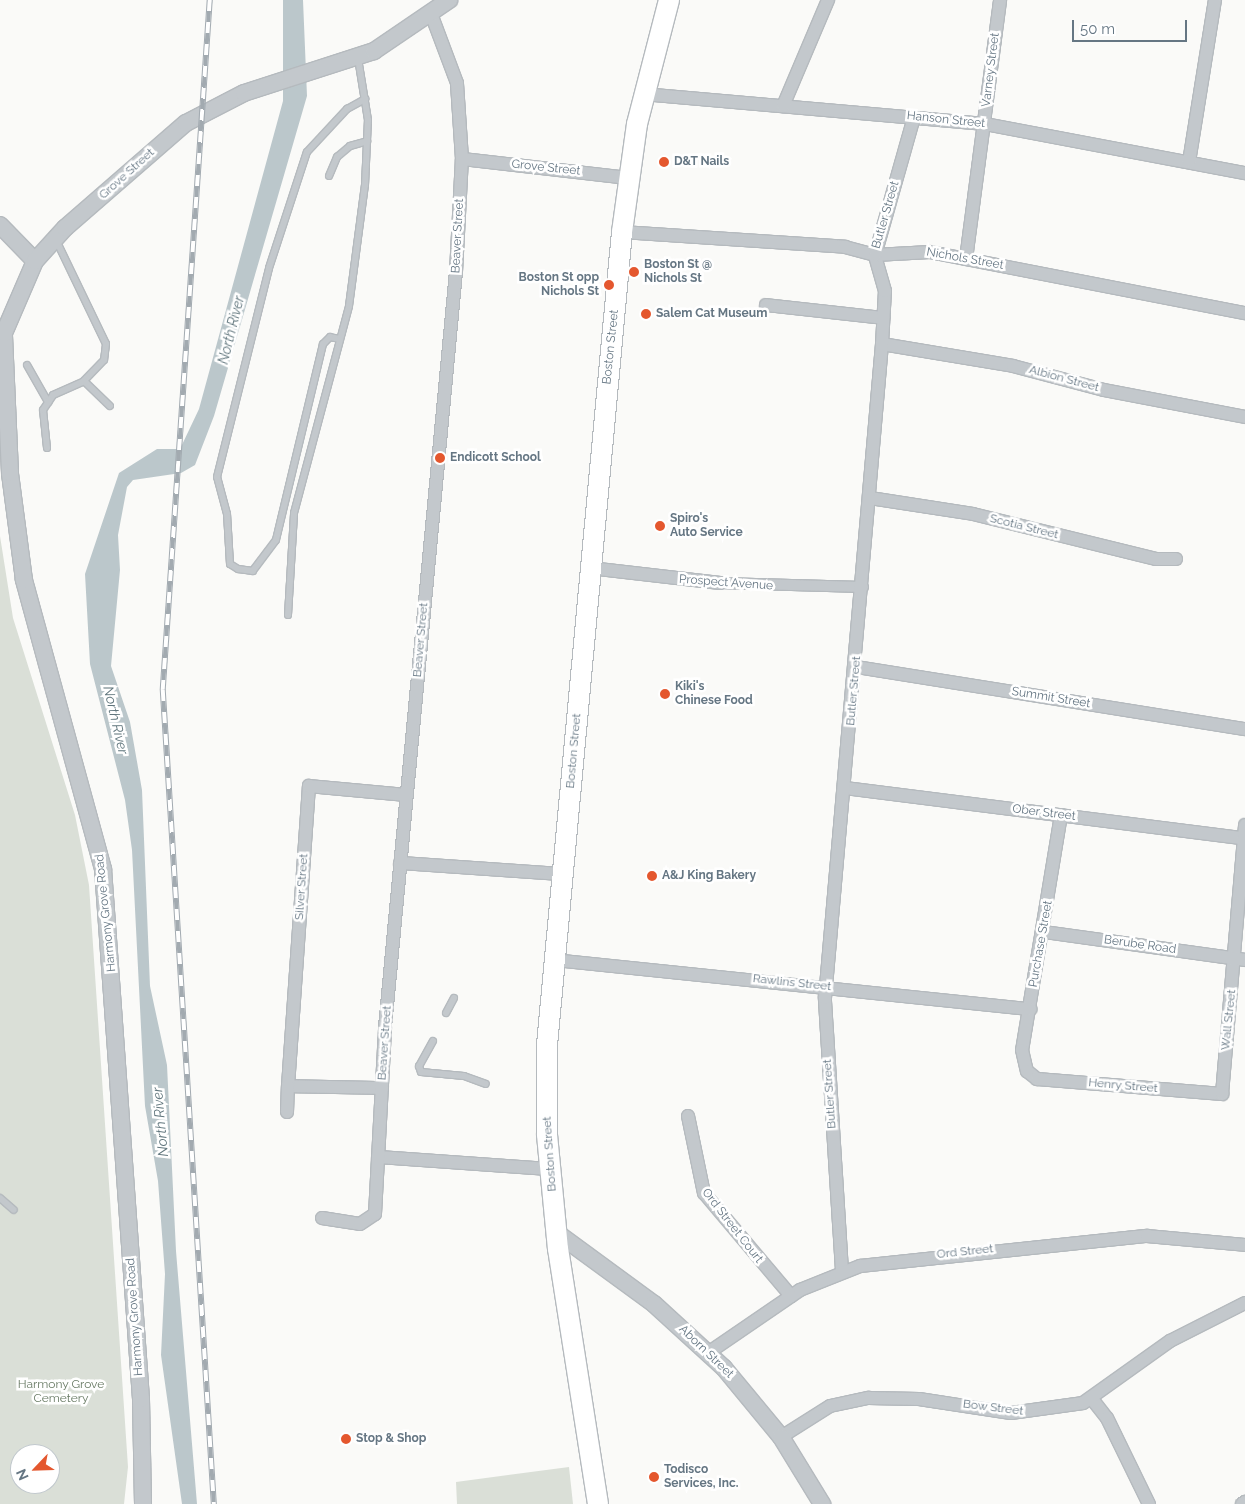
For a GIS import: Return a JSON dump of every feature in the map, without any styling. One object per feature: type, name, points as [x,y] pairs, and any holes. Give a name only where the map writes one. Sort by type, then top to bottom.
[{"type":"main road","name":"Boston Street","points":[[598,1504],[557,1233],[550,1168],[546,1065],[554,960],[622,232],[629,178],[644,94],[669,0]]},
{"type":"street","name":"Grove Street","points":[[2,334],[35,261],[56,239],[186,123],[266,86],[358,58],[431,14],[449,0]]},
{"type":"street","points":[[783,106],[828,0]]},
{"type":"street","name":"Varney Street","points":[[966,258],[1000,0]]},
{"type":"street","points":[[1189,162],[1215,0]]},
{"type":"street","name":"Beaver Street","points":[[322,1218],[360,1224],[375,1214],[382,1088],[400,862],[458,245],[462,159],[457,83],[431,14]]},
{"type":"street","name":"Hanson Street","points":[[644,94],[985,124],[1245,173]]},
{"type":"street","name":"Butler Street","points":[[842,1271],[826,986],[857,668],[884,318],[885,291],[874,255],[914,117]]},
{"type":"street","name":"Grove Street","points":[[462,159],[629,178]]},
{"type":"street","points":[[0,225],[35,261]]},
{"type":"street","name":"Nichols Street","points":[[622,232],[845,247],[874,255],[930,252],[1245,312]]},
{"type":"street","points":[[766,305],[884,318]]},
{"type":"street","name":"Harmony Grove Road","points":[[2,334],[10,473],[20,560],[38,645],[86,795],[103,869],[141,1399],[143,1504]]},
{"type":"street","name":"Albion Street","points":[[882,344],[1013,366],[1104,390],[1245,417]]},
{"type":"street","name":"Scotia Street","points":[[870,498],[973,514],[1156,559],[1176,559]]},
{"type":"street","name":"Prospect Avenue","points":[[590,568],[720,583],[863,588]]},
{"type":"street","name":"Summit Street","points":[[857,668],[1245,729]]},
{"type":"street","name":"Silver Street","points":[[287,1112],[309,786],[406,795]]},
{"type":"street","name":"Ober Street","points":[[845,788],[1061,814],[1244,839]]},
{"type":"street","name":"Purchase Street","points":[[1028,1072],[1022,1050],[1044,932],[1061,814]]},
{"type":"street","name":"Wall Street","points":[[1222,1094],[1240,960],[1244,839]]},
{"type":"street","points":[[400,862],[562,874]]},
{"type":"street","name":"Berube Road","points":[[1044,932],[1240,960]]},
{"type":"street","name":"Rawlins Street","points":[[554,960],[826,986],[1030,1009]]},
{"type":"street","name":"Henry Street","points":[[1028,1072],[1038,1079],[1222,1094]]},
{"type":"street","points":[[288,1086],[382,1088]]},
{"type":"street","name":"Ord Street Court","points":[[688,1116],[704,1193],[791,1296]]},
{"type":"street","points":[[378,1157],[550,1168]]},
{"type":"street","name":"Aborn Street","points":[[557,1233],[654,1304],[708,1353],[781,1437],[822,1504]]},
{"type":"street","name":"Ord Street","points":[[708,1353],[791,1296],[842,1271],[913,1258],[1113,1238],[1147,1236],[1245,1245]]},
{"type":"street","name":"Bow Street","points":[[781,1437],[830,1406],[869,1398],[918,1399],[1026,1413],[1092,1399],[1170,1340],[1245,1303]]},
{"type":"street","points":[[1092,1399],[1107,1418],[1149,1504]]},
{"type":"lane","points":[[288,615],[294,514],[352,287],[367,141],[365,99],[358,58]]},
{"type":"lane","points":[[340,339],[330,337],[322,344],[276,540],[253,571],[238,569],[230,564],[227,514],[217,477],[269,268],[307,152],[347,109],[365,99]]},
{"type":"lane","points":[[329,176],[337,157],[367,141]]},
{"type":"lane","points":[[47,448],[43,410],[48,402],[84,381],[104,360],[106,344],[56,239]]},
{"type":"lane","points":[[27,365],[48,402]]},
{"type":"lane","points":[[84,381],[110,406]]},
{"type":"lane","points":[[446,1012],[454,998]]},
{"type":"lane","points":[[433,1040],[419,1066],[421,1072],[464,1076],[486,1084]]},
{"type":"lane","points":[[0,1198],[14,1210]]},
{"type":"green space","name":"Harmony Grove Cemetery","points":[[0,536],[13,618],[75,815],[89,885],[128,1467],[124,1504],[0,1504]]},
{"type":"green space","points":[[569,1467],[573,1504],[457,1504],[456,1482]]},
{"type":"water","name":"North River","points":[[283,0],[303,0],[307,96],[214,416],[195,465],[181,473],[133,480],[127,487],[118,535],[120,570],[111,666],[130,722],[142,790],[150,986],[167,1065],[176,1251],[197,1504],[182,1504],[161,1355],[165,1274],[158,1181],[145,1106],[132,850],[125,800],[90,664],[85,574],[119,473],[157,449],[180,449],[199,409],[283,101]]},
{"type":"railway","points":[[210,0],[163,690],[214,1504]]},
{"type":"place","name":"D&T Nails","points":[[664,162]]},
{"type":"place","name":"Boston St @ Nichols St","points":[[634,272]]},
{"type":"place","name":"Boston St opp Nichols St","points":[[609,285]]},
{"type":"place","name":"Salem Cat Museum","points":[[646,314]]},
{"type":"place","name":"Endicott School","points":[[440,458]]},
{"type":"place","name":"Spiro's Auto Service","points":[[660,526]]},
{"type":"place","name":"Kiki's Chinese Food","points":[[665,694]]},
{"type":"place","name":"A&J King Bakery","points":[[652,876]]},
{"type":"place","name":"Stop & Shop","points":[[346,1439]]},
{"type":"place","name":"Todisco Services, Inc.","points":[[654,1477]]}]
